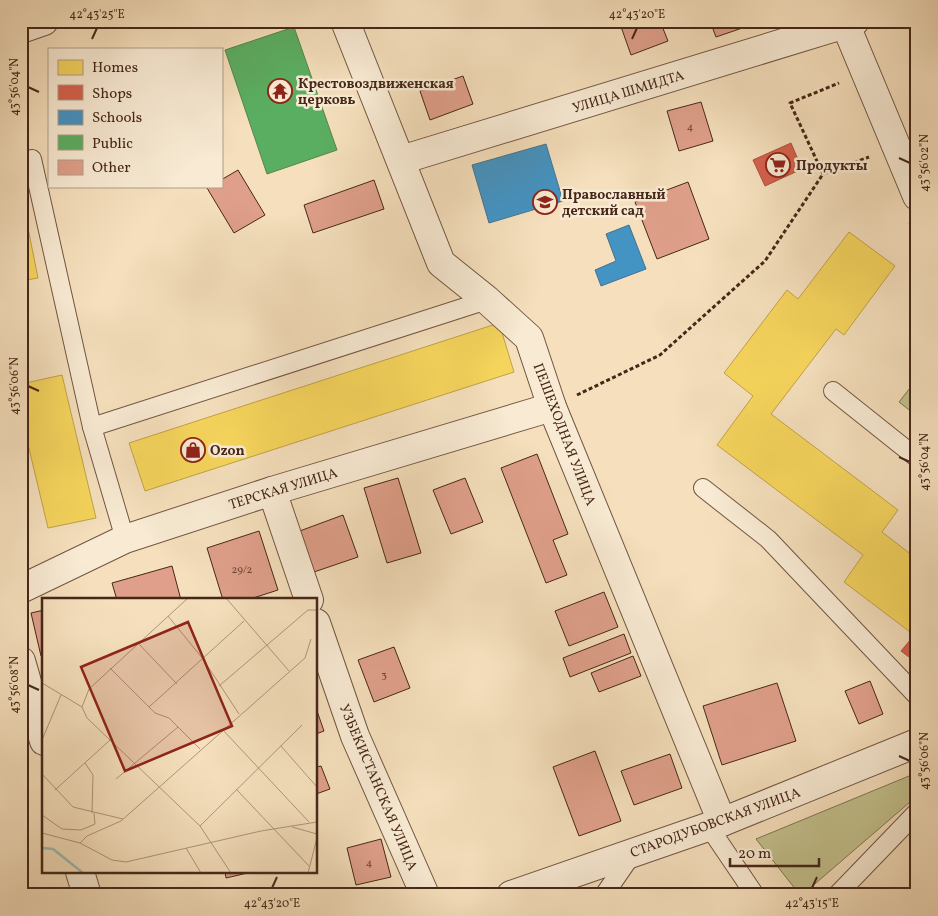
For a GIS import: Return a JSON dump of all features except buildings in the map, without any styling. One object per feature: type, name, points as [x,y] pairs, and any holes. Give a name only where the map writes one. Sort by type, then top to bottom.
[{"type":"street","points":[[21,29],[44,21]]},
{"type":"street","name":"ПЕШЕХОДНАЯ УЛИЦА","points":[[345,21],[441,263],[487,300],[529,338],[552,407],[716,825]]},
{"type":"street","points":[[848,22],[917,196]]},
{"type":"street","name":"УЛИЦА ШМИДТА","points":[[401,160],[848,22]]},
{"type":"street","name":"ТЕРСКАЯ УЛИЦА","points":[[21,589],[125,538],[272,491],[552,407]]},
{"type":"street","points":[[272,491],[307,598]]},
{"type":"street","name":"УЗБЕКИСТАНСКАЯ УЛИЦА","points":[[318,629],[355,736],[425,895]]},
{"type":"street","points":[[21,661],[42,734]]},
{"type":"street","name":"СТАРОДУБОВСКАЯ УЛИЦА","points":[[510,895],[716,825],[917,743]]},
{"type":"street","points":[[81,874],[87,895]]},
{"type":"lane","points":[[32,159],[92,427],[125,538]]},
{"type":"lane","points":[[92,427],[487,300]]},
{"type":"lane","points":[[833,391],[917,458]]},
{"type":"lane","points":[[703,488],[768,539],[917,696]]},
{"type":"lane","points":[[837,895],[917,812]]},
{"type":"lane","points":[[716,825],[755,895]]},
{"type":"lane","points":[[604,895],[633,853]]},
{"type":"path","points":[[823,174],[790,103],[840,82]]},
{"type":"path","points":[[552,407],[660,355],[765,261],[823,174],[870,156]]},
{"type":"shaded area","points":[[917,379],[917,416],[899,402]]},
{"type":"shaded area","points":[[909,776],[917,787],[917,796],[802,895],[800,895],[756,839]]},
{"type":"place","name":"Крестовоздвиженская церковь","points":[[280,91]]},
{"type":"place","name":"Продукты","points":[[778,165]]},
{"type":"place","name":"Православный детский сад","points":[[545,202]]},
{"type":"place","name":"Ozon","points":[[193,450]]}]
